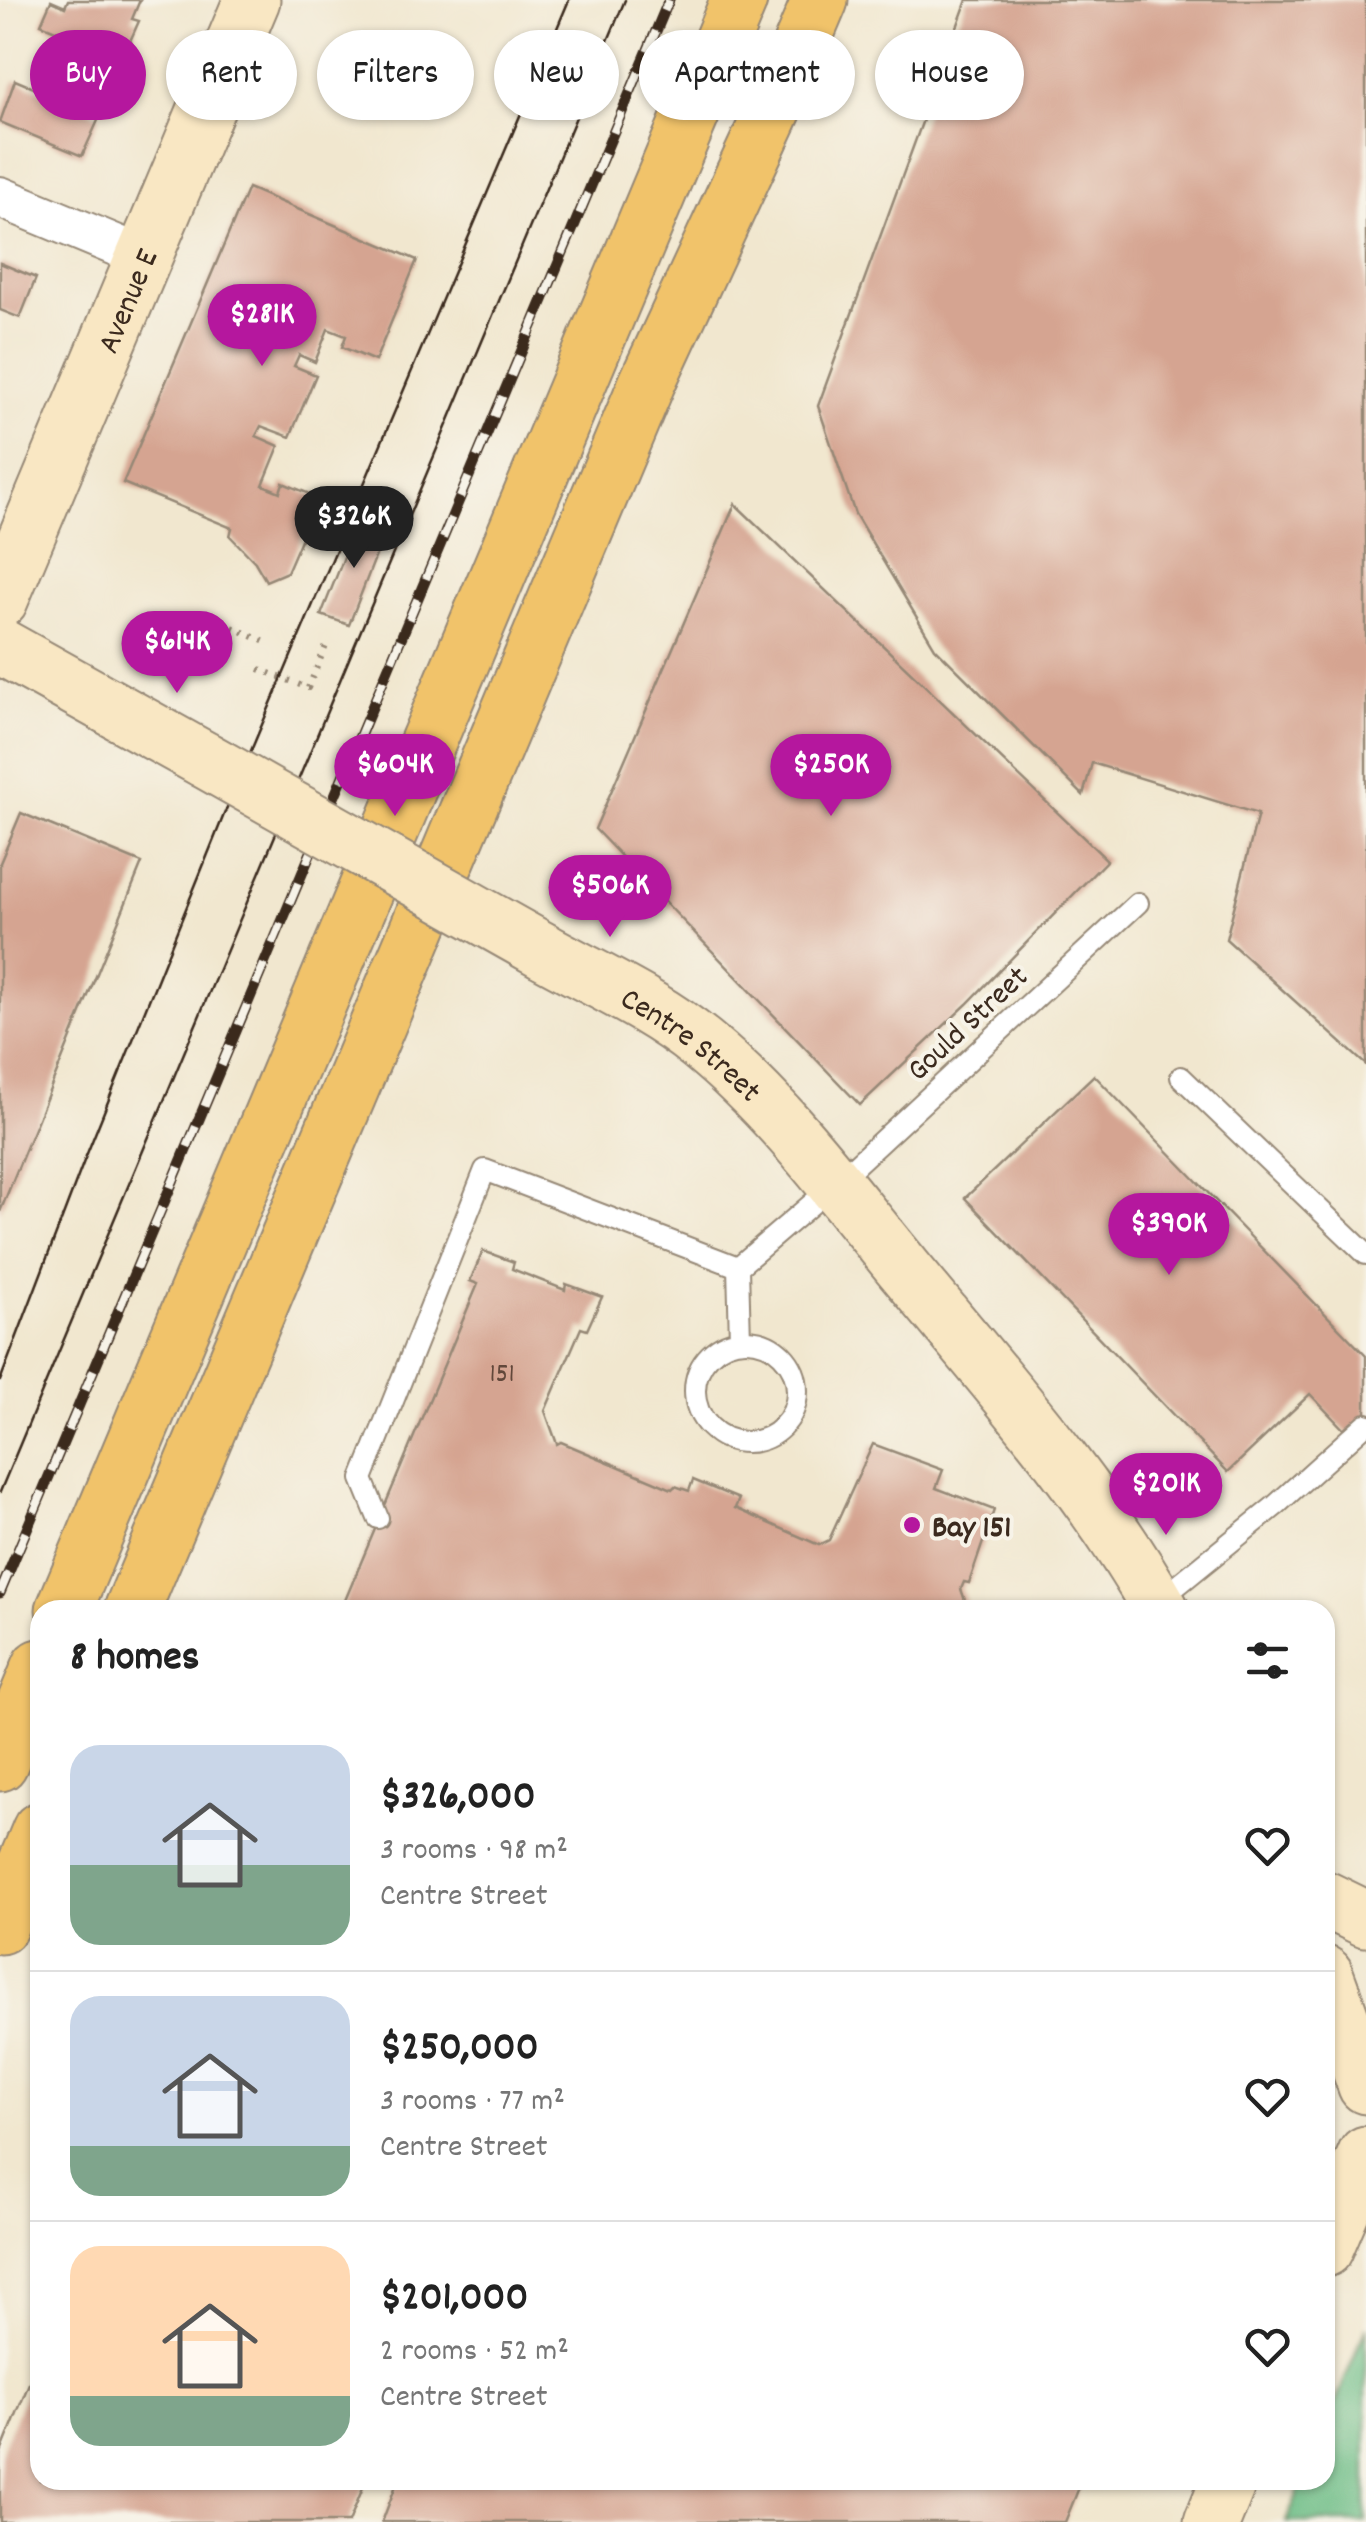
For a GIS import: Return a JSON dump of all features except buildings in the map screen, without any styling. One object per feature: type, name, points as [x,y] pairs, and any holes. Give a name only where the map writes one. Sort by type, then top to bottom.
[{"type":"highway","points":[[68,1600],[740,0]]},
{"type":"highway","points":[[136,1600],[647,383],[820,0]]},
{"type":"highway","points":[[0,1762],[30,1691]]},
{"type":"highway","points":[[0,1926],[30,1854]]},
{"type":"street","name":"Avenue E","points":[[0,600],[252,0]]},
{"type":"street","points":[[0,197],[144,256]]},
{"type":"street","name":"Centre Street","points":[[0,646],[700,1042],[738,1078],[834,1185],[1032,1423],[1098,1509],[1154,1600]]},
{"type":"street","points":[[1335,1904],[1366,1919]]},
{"type":"street","points":[[1335,2001],[1366,2086]]},
{"type":"street","points":[[1335,2226],[1366,2154]]},
{"type":"street","points":[[1212,2522],[1225,2490]]},
{"type":"lane","name":"Gould Street","points":[[738,1267],[834,1185],[1138,903]]},
{"type":"lane","points":[[1182,1078],[1366,1254]]},
{"type":"lane","points":[[378,1518],[362,1479],[485,1170],[738,1267],[740,1340]]},
{"type":"lane","points":[[740,1340],[770,1346],[783,1356],[797,1385],[796,1401],[780,1430],[751,1442],[717,1434],[704,1422],[696,1406],[694,1389],[708,1356],[740,1340]]},
{"type":"lane","points":[[1165,1600],[1366,1424]]},
{"type":"path","points":[[204,614],[265,642]]},
{"type":"path","points":[[260,668],[308,688],[326,646]]},
{"type":"green space","points":[[1366,2327],[1366,2522],[1286,2522],[1299,2490],[1335,2490],[1335,2403]]},
{"type":"tram line","points":[[0,1381],[225,812],[569,0]]},
{"type":"tram line","points":[[0,1492],[625,0]]},
{"type":"railway","points":[[0,1593],[669,0]]},
{"type":"place","name":"Bay 151","points":[[912,1525]]}]
